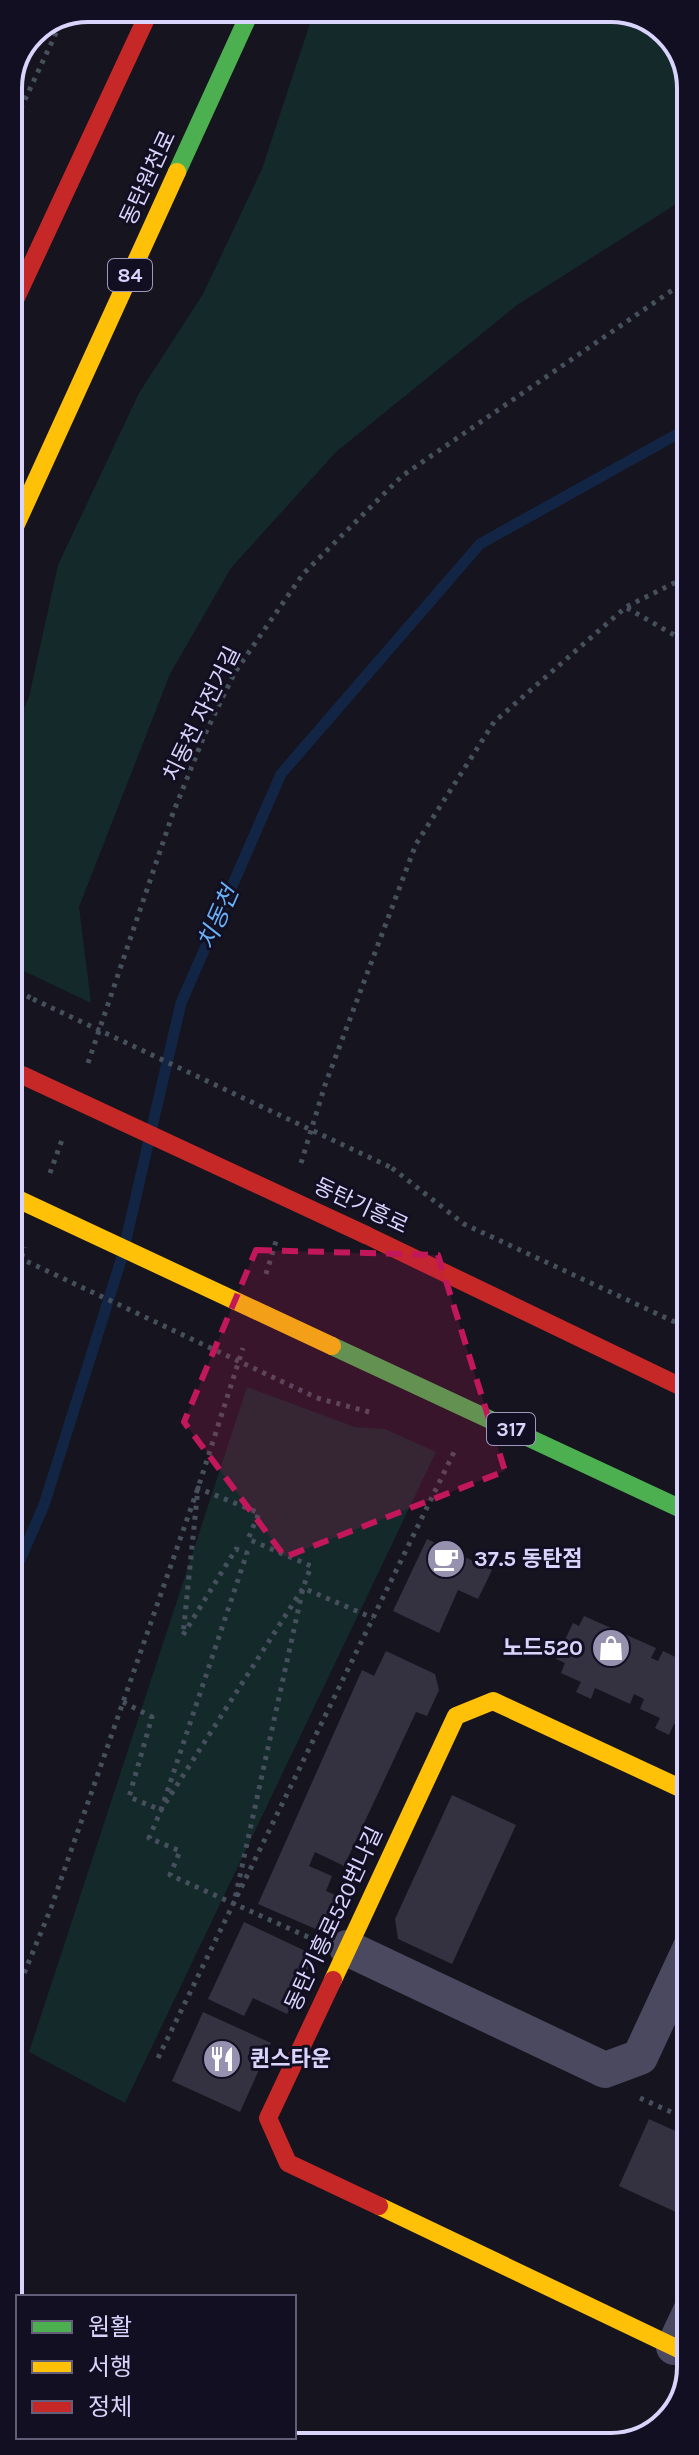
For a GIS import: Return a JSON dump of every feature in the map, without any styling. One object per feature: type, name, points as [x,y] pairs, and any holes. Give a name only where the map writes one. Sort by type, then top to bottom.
[{"type":"main road","points":[[22,285],[144,22]]},
{"type":"main road","name":"동탄원천로","points":[[22,511],[246,22]]},
{"type":"main road","name":"동탄기흥로","points":[[22,1075],[366,1235],[677,1385]]},
{"type":"main road","name":"317","points":[[22,1201],[677,1507]]},
{"type":"main road","name":"동탄기흥로520번나길","points":[[677,1786],[493,1701],[456,1716],[268,2118],[288,2163],[677,2348]]},
{"type":"street","points":[[347,1948],[605,2070],[640,2057],[677,1977]]},
{"type":"path","points":[[22,106],[58,29]]},
{"type":"path","name":"치동천 자전거길","points":[[86,1069],[173,813],[205,734],[235,672],[303,574],[402,476],[677,286]]},
{"type":"path","points":[[296,1176],[325,1085],[416,844],[494,722],[626,607],[677,582]]},
{"type":"path","points":[[626,607],[677,636]]},
{"type":"path","points":[[22,994],[392,1168],[464,1224],[677,1323]]},
{"type":"path","points":[[50,1175],[65,1130]]},
{"type":"path","points":[[22,1256],[29,1235]]},
{"type":"path","points":[[263,1283],[278,1237]]},
{"type":"path","points":[[22,1259],[317,1398]]},
{"type":"path","points":[[22,1978],[51,1908],[198,1488],[244,1344]]},
{"type":"path","points":[[158,2058],[457,1446]]},
{"type":"path","points":[[198,1488],[259,1513],[248,1539],[311,1566],[303,1588],[234,1903]]},
{"type":"path","points":[[198,1488],[183,1635],[236,1549],[247,1553],[149,1838],[180,1851],[170,1875],[325,1945],[347,1948]]},
{"type":"path","points":[[303,1588],[373,1618]]},
{"type":"path","points":[[161,1810],[303,1588]]},
{"type":"path","points":[[123,1702],[152,1717],[129,1797],[161,1810]]},
{"type":"path","points":[[640,2098],[677,2115]]},
{"type":"highlighted area","points":[[256,1250],[438,1255],[505,1471],[285,1557],[184,1422]]},
{"type":"green space","points":[[310,22],[624,23],[648,33],[661,44],[676,75],[677,204],[517,305],[336,452],[231,568],[170,674],[79,907],[91,1003],[22,970],[22,712],[29,697],[58,565],[139,393],[203,294],[262,169]]},
{"type":"green space","points":[[247,1387],[355,1427],[385,1429],[436,1452],[125,2103],[29,2052]]},
{"type":"building","points":[[427,1539],[492,1570],[478,1599],[458,1590],[439,1633],[393,1611]]},
{"type":"building","points":[[584,1616],[656,1648],[651,1658],[658,1661],[663,1651],[677,1658],[677,1725],[674,1724],[669,1735],[655,1728],[660,1718],[640,1709],[644,1699],[634,1694],[630,1704],[595,1688],[591,1699],[576,1692],[581,1682],[561,1673],[565,1663],[556,1659],[573,1623],[579,1626]]},
{"type":"building","points":[[386,1651],[435,1674],[439,1690],[427,1716],[416,1712],[344,1866],[315,1852],[309,1866],[332,1876],[326,1891],[342,1898],[327,1934],[258,1904],[362,1670],[374,1676]]},
{"type":"building","points":[[452,1795],[516,1825],[452,1964],[398,1939],[395,1919]]},
{"type":"building","points":[[244,1922],[314,1955],[287,2014],[253,1998],[244,2016],[208,1999]]},
{"type":"building","points":[[203,2012],[271,2043],[240,2112],[172,2081]]},
{"type":"building","points":[[649,2119],[677,2132],[677,2213],[619,2186]]},
{"type":"waterway","name":"치동천","points":[[152,1127],[181,1003],[281,774],[480,544],[677,434]]},
{"type":"waterway","name":"치동천","points":[[126,1240],[148,1144]]},
{"type":"waterway","name":"치동천","points":[[22,1555],[44,1505],[122,1257]]},
{"type":"traffic: fast","points":[[177,172],[246,22]]},
{"type":"traffic: fast","points":[[332,1346],[677,1507]]},
{"type":"traffic: slow","points":[[22,511],[177,172]]},
{"type":"traffic: slow","points":[[22,1201],[332,1346]]},
{"type":"traffic: slow","points":[[333,1980],[456,1716],[493,1701],[677,1786]]},
{"type":"traffic: slow","points":[[379,2206],[677,2348]]},
{"type":"traffic: jam","points":[[22,285],[144,22]]},
{"type":"traffic: jam","points":[[22,1075],[366,1235]]},
{"type":"traffic: jam","points":[[366,1235],[677,1385]]},
{"type":"traffic: jam","points":[[333,1980],[268,2118],[288,2163],[379,2206]]},
{"type":"place","name":"37.5 동탄점","points":[[446,1559]]},
{"type":"place","name":"노드520","points":[[611,1648]]},
{"type":"place","name":"퀸스타운","points":[[222,2059]]}]
